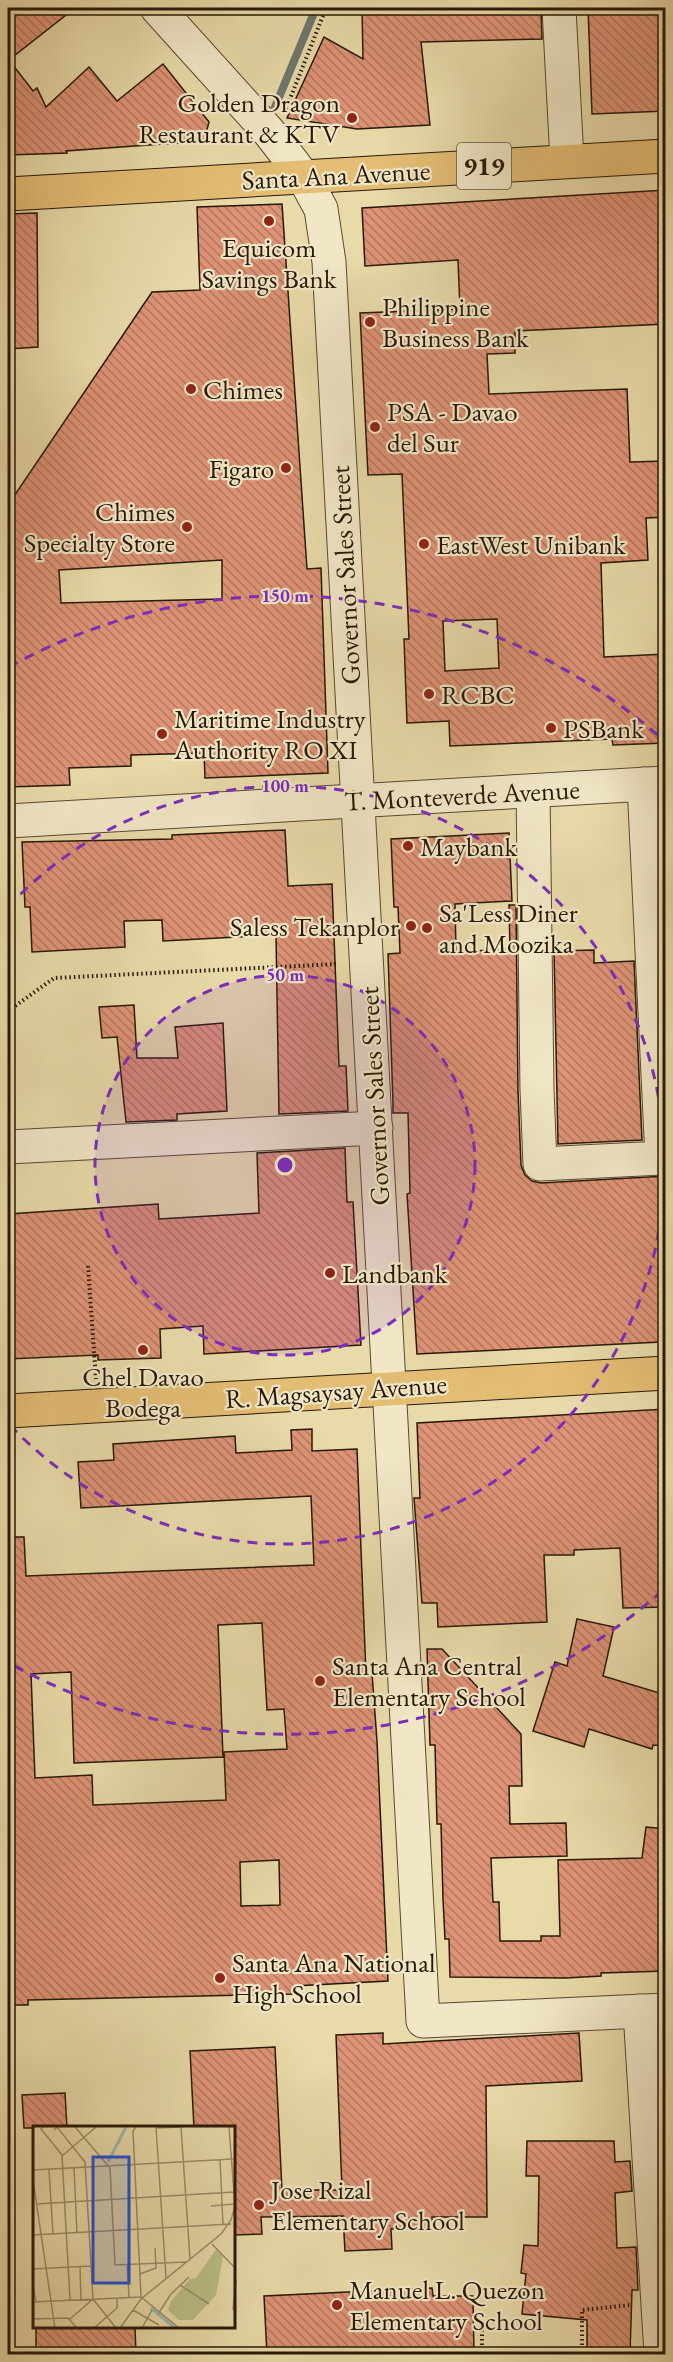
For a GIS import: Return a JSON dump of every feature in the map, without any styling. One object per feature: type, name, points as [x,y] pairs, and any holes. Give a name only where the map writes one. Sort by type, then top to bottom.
[{"type":"main road","name":"Santa Ana Avenue","points":[[8,194],[666,156]]},
{"type":"main road","name":"R. Magsaysay Avenue","points":[[8,1411],[666,1373]]},
{"type":"street","name":"Governor Sales Street","points":[[157,8],[270,132],[303,176],[321,209],[329,262],[391,1388],[423,2021],[653,2010]]},
{"type":"street","points":[[559,8],[567,161]]},
{"type":"street","points":[[532,791],[540,1164],[662,1158],[655,784]]},
{"type":"street","name":"T. Monteverde Avenue","points":[[8,821],[655,784]]},
{"type":"street","points":[[8,1147],[376,1128]]},
{"type":"street","points":[[653,2010],[658,2303],[662,2355]]},
{"type":"path","points":[[270,132],[285,109],[326,8]]},
{"type":"path","points":[[8,1011],[54,978],[366,963]]},
{"type":"path","points":[[88,1266],[98,1407]]},
{"type":"path","points":[[582,2355],[582,2310],[658,2303]]},
{"type":"path","points":[[482,2321],[482,2355]]},
{"type":"building","points":[[8,8],[75,8],[9,60],[33,91],[37,88],[46,107],[89,67],[117,101],[163,64],[209,122],[204,141],[66,151],[67,153],[8,155]]},
{"type":"building","points":[[362,8],[541,8],[542,39],[421,42],[430,125],[357,129],[287,118],[324,37],[363,59]]},
{"type":"building","points":[[588,8],[666,8],[666,111],[592,114]]},
{"type":"building","points":[[666,190],[666,324],[515,331],[515,353],[487,354],[489,394],[627,389],[630,462],[666,461],[666,517],[646,518],[648,560],[601,563],[604,657],[666,654],[666,743],[613,745],[612,739],[450,746],[449,721],[407,723],[404,639],[409,639],[402,474],[368,475],[360,313],[460,309],[458,260],[365,266],[362,208]],"holes":[[[497,619],[499,668],[445,671],[443,621]]]},
{"type":"building","points":[[282,204],[307,569],[321,568],[328,773],[205,778],[204,753],[131,755],[131,766],[69,768],[70,785],[8,787],[8,505],[152,292],[200,290],[197,207]],"holes":[[[222,560],[222,599],[61,603],[59,570]]]},
{"type":"building","points":[[37,213],[38,347],[8,349],[8,214]]},
{"type":"building","points":[[285,830],[288,886],[332,884],[339,1066],[346,1066],[348,1111],[279,1114],[276,935],[163,941],[162,920],[124,921],[125,947],[32,952],[30,907],[25,907],[22,842],[172,839],[172,835]]},
{"type":"building","points":[[509,833],[512,901],[455,904],[456,952],[510,949],[509,905],[516,905],[518,1091],[521,1165],[525,1175],[532,1181],[541,1183],[666,1176],[666,1340],[661,1340],[661,1342],[417,1354],[407,1194],[410,1193],[408,1113],[393,1113],[388,954],[400,953],[398,907],[394,907],[391,839]]},
{"type":"building","points":[[594,950],[594,963],[634,961],[642,1140],[558,1144],[554,951]]},
{"type":"building","points":[[134,1005],[137,1058],[178,1058],[175,1027],[223,1023],[227,1111],[177,1114],[177,1120],[126,1122],[117,1037],[102,1038],[99,1007]]},
{"type":"building","points":[[345,1148],[347,1202],[353,1202],[361,1345],[204,1354],[203,1326],[160,1329],[161,1358],[98,1360],[98,1355],[8,1359],[8,1214],[158,1204],[159,1219],[259,1213],[257,1153]]},
{"type":"building","points":[[666,1409],[666,1607],[623,1608],[620,1548],[574,1550],[574,1555],[544,1555],[547,1622],[438,1627],[437,1603],[422,1603],[414,1498],[420,1498],[417,1423]]},
{"type":"building","points":[[312,1429],[312,1451],[357,1449],[366,1674],[372,1673],[377,1741],[388,1981],[294,1986],[294,1994],[28,2000],[28,2005],[8,2005],[8,1537],[24,1537],[26,1576],[314,1565],[311,1496],[81,1508],[78,1462],[114,1460],[113,1444],[235,1436],[236,1453],[292,1450],[291,1430]],"holes":[[[262,1623],[267,1710],[284,1709],[287,1749],[224,1752],[226,1800],[93,1805],[92,1775],[35,1778],[31,1674],[71,1672],[74,1763],[223,1757],[218,1625]],[[279,1860],[280,1905],[241,1906],[240,1862]]]},
{"type":"building","points":[[577,1619],[614,1627],[603,1676],[666,1695],[666,1746],[653,1745],[652,1749],[589,1729],[584,1747],[533,1731],[555,1662],[567,1666]]},
{"type":"building","points":[[427,1649],[442,1649],[521,1734],[522,1786],[509,1786],[510,1824],[566,1823],[567,1856],[491,1858],[493,1902],[499,1902],[500,1941],[541,1941],[541,1936],[560,1936],[558,1860],[642,1858],[646,1827],[666,1829],[666,1971],[601,1973],[601,1976],[566,1978],[450,1977],[449,1939],[445,1939],[441,1824],[437,1824],[435,1745],[430,1745]]},
{"type":"building","points":[[383,2033],[383,2044],[579,2033],[582,2081],[486,2086],[487,2217],[432,2217],[432,2228],[391,2229],[392,2249],[345,2251],[343,2216],[261,2217],[262,2234],[236,2235],[236,2126],[194,2126],[190,2051],[275,2047],[282,2190],[342,2190],[336,2035]]},
{"type":"building","points":[[65,2093],[67,2126],[24,2128],[22,2095]]},
{"type":"building","points":[[527,2141],[614,2141],[615,2162],[630,2161],[632,2191],[615,2193],[617,2248],[636,2247],[638,2290],[632,2290],[630,2355],[587,2355],[587,2320],[522,2314],[526,2274],[521,2273],[524,2245],[538,2246],[539,2176],[526,2176]]},
{"type":"building","name":"Manuel L. Quezon Elementary School","points":[[432,2288],[433,2296],[473,2296],[474,2355],[267,2355],[264,2296]]},
{"type":"building","points":[[36,2329],[135,2329],[136,2355],[36,2355]]},
{"type":"waterway","points":[[275,107],[316,8]]},
{"type":"place","name":"Golden Dragon Restaurant & KTV","points":[[352,118]]},
{"type":"place","name":"Equicom Savings Bank","points":[[269,221]]},
{"type":"place","name":"Philippine Business Bank","points":[[370,322]]},
{"type":"place","name":"Chimes","points":[[191,389]]},
{"type":"place","name":"PSA - Davao del Sur","points":[[375,427]]},
{"type":"place","name":"Figaro","points":[[286,468]]},
{"type":"place","name":"Chimes Specialty Store","points":[[187,527]]},
{"type":"place","name":"EastWest Unibank","points":[[424,544]]},
{"type":"place","name":"RCBC","points":[[429,694]]},
{"type":"place","name":"PSBank","points":[[551,728]]},
{"type":"place","name":"Maritime Industry Authority RO XI","points":[[162,734]]},
{"type":"place","name":"Maybank","points":[[408,846]]},
{"type":"place","name":"Saless Tekanplor","points":[[411,926]]},
{"type":"place","name":"Sa'Less Diner and Moozika","points":[[427,928]]},
{"type":"place","name":"Landbank","points":[[330,1273]]},
{"type":"place","name":"Chel Davao Bodega","points":[[143,1350]]},
{"type":"place","name":"Santa Ana Central Elementary School","points":[[320,1681]]},
{"type":"place","name":"Santa Ana National High School","points":[[220,1978]]},
{"type":"place","name":"Jose Rizal Elementary School","points":[[259,2205]]},
{"type":"place","name":"Manuel L. Quezon Elementary School","points":[[337,2305]]}]
